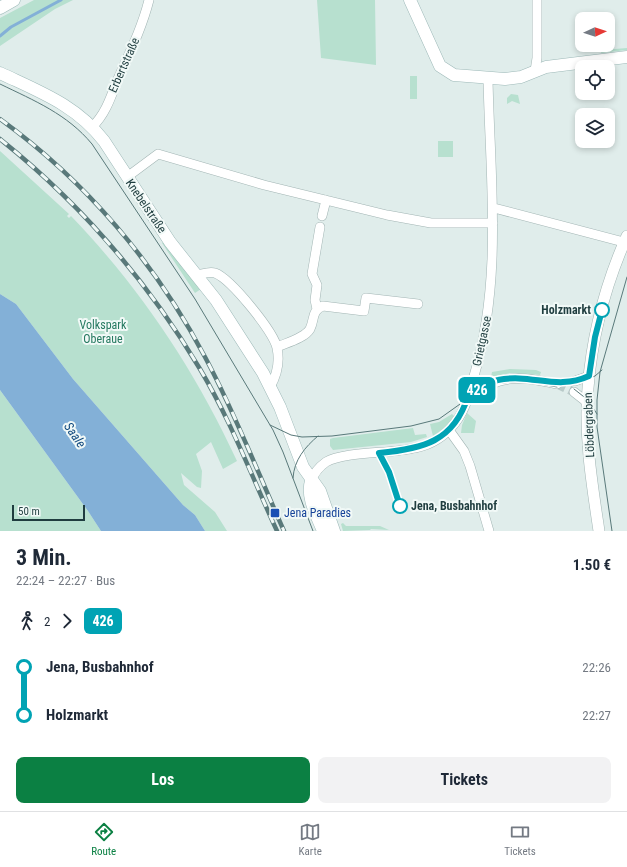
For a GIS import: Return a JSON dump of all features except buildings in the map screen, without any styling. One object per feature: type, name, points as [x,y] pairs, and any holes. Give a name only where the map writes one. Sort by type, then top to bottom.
[{"type":"main road","points":[[410,0],[440,66],[444,70],[454,75],[488,79],[516,78],[535,71],[568,64],[627,57]]},
{"type":"main road","name":"Knebelstraße","points":[[0,73],[64,104],[95,131],[170,242],[216,300],[270,387],[303,467],[311,481],[320,491],[334,531]]},
{"type":"main road","name":"Knebelstraße","points":[[311,481],[309,487],[310,497],[323,531]]},
{"type":"street","name":"Erbertstraße","points":[[95,131],[140,30],[149,0]]},
{"type":"street","points":[[535,71],[537,58],[536,0]]},
{"type":"street","name":"Grietgasse","points":[[311,481],[317,470],[330,460],[414,449],[431,443],[449,430],[460,416],[468,396],[479,359],[488,315],[494,208],[488,79]]},
{"type":"street","points":[[127,177],[158,154],[258,184],[431,224],[493,223]]},
{"type":"street","points":[[322,216],[326,200]]},
{"type":"street","points":[[494,208],[625,243]]},
{"type":"street","points":[[317,308],[315,300],[317,285],[312,274],[320,226]]},
{"type":"street","name":"Löbdergraben","points":[[599,531],[589,448],[589,376],[595,337],[608,286],[625,243]]},
{"type":"street","points":[[197,275],[210,272],[226,279],[258,316],[277,347],[278,369],[270,387]]},
{"type":"street","points":[[277,347],[304,334],[310,329],[314,313],[317,308],[323,306],[364,311],[366,298],[418,304]]},
{"type":"street","points":[[575,381],[589,376]]},
{"type":"street","points":[[468,396],[499,380],[525,378],[557,384]]},
{"type":"street","points":[[574,392],[588,403]]},
{"type":"street","points":[[449,430],[464,451],[490,531]]},
{"type":"green space","points":[[34,0],[73,0],[55,9],[0,46],[0,18]]},
{"type":"green space","points":[[317,0],[375,0],[376,65],[321,58]]},
{"type":"green space","points":[[627,48],[627,50],[615,51],[615,49]]},
{"type":"green space","points":[[410,76],[417,76],[417,99],[410,99]]},
{"type":"green space","points":[[511,94],[518,95],[520,104],[512,101],[507,104],[507,98]]},
{"type":"green space","points":[[438,141],[453,141],[453,157],[438,157]]},
{"type":"green space","name":"Volkspark Oberaue","points":[[0,151],[69,214],[67,216],[69,218],[71,216],[97,244],[121,272],[143,302],[184,363],[221,427],[237,461],[223,469],[211,442],[196,454],[202,471],[201,488],[197,487],[181,473],[184,485],[215,512],[227,531],[205,531],[195,515],[183,505],[73,379],[16,304],[0,294]]},
{"type":"green space","points":[[164,242],[201,289],[195,293],[162,243]]},
{"type":"green space","points":[[510,369],[536,370],[541,372],[540,375],[511,373],[491,377],[492,372]]},
{"type":"green space","points":[[0,390],[88,511],[101,531],[0,531]]},
{"type":"green space","points":[[467,413],[476,421],[474,433],[461,433],[462,425]]},
{"type":"green space","points":[[452,414],[454,416],[446,427],[433,436],[430,424],[439,422]]},
{"type":"green space","points":[[413,428],[415,435],[426,434],[427,437],[411,442],[333,450],[330,446],[330,439],[333,438]]},
{"type":"green space","points":[[343,523],[346,526],[380,526],[389,530],[371,529],[343,531],[341,524]]},
{"type":"water","name":"Saale","points":[[0,294],[16,304],[73,379],[183,505],[195,515],[205,531],[101,531],[0,390]]},
{"type":"waterway","points":[[0,36],[11,27],[61,0]]},
{"type":"tunnel","points":[[557,384],[574,392]]},
{"type":"tram line","points":[[0,84],[61,116],[72,124],[92,144],[195,299],[273,430],[313,531]]},
{"type":"tram line","points":[[612,531],[597,427],[597,400],[600,372],[627,277]]},
{"type":"tram line","points":[[575,384],[595,376],[602,370]]},
{"type":"tram line","points":[[270,425],[291,435],[302,437],[332,436],[411,426],[439,419],[477,392],[492,384],[524,381],[557,387]]},
{"type":"tram line","points":[[574,389],[588,400],[597,414]]},
{"type":"tram line","points":[[293,478],[294,471],[301,454],[318,436]]},
{"type":"railway","points":[[0,119],[31,143],[90,197],[141,257],[164,289],[186,323],[216,378],[284,531]]},
{"type":"railway","points":[[0,139],[58,190],[85,217],[135,275],[158,305],[200,369],[222,409],[277,531]]},
{"type":"bus line","name":"426","points":[[400,506],[389,472],[379,453],[414,449],[437,440],[449,430],[460,416],[468,396],[493,382],[512,378],[525,378],[557,384],[575,381],[589,376],[595,337],[602,310]]},
{"type":"place","name":"Holzmarkt","points":[[602,310]]},
{"type":"place","name":"Jena, Busbahnhof","points":[[400,506]]},
{"type":"place","name":"Jena Paradies","points":[[275,513]]}]
